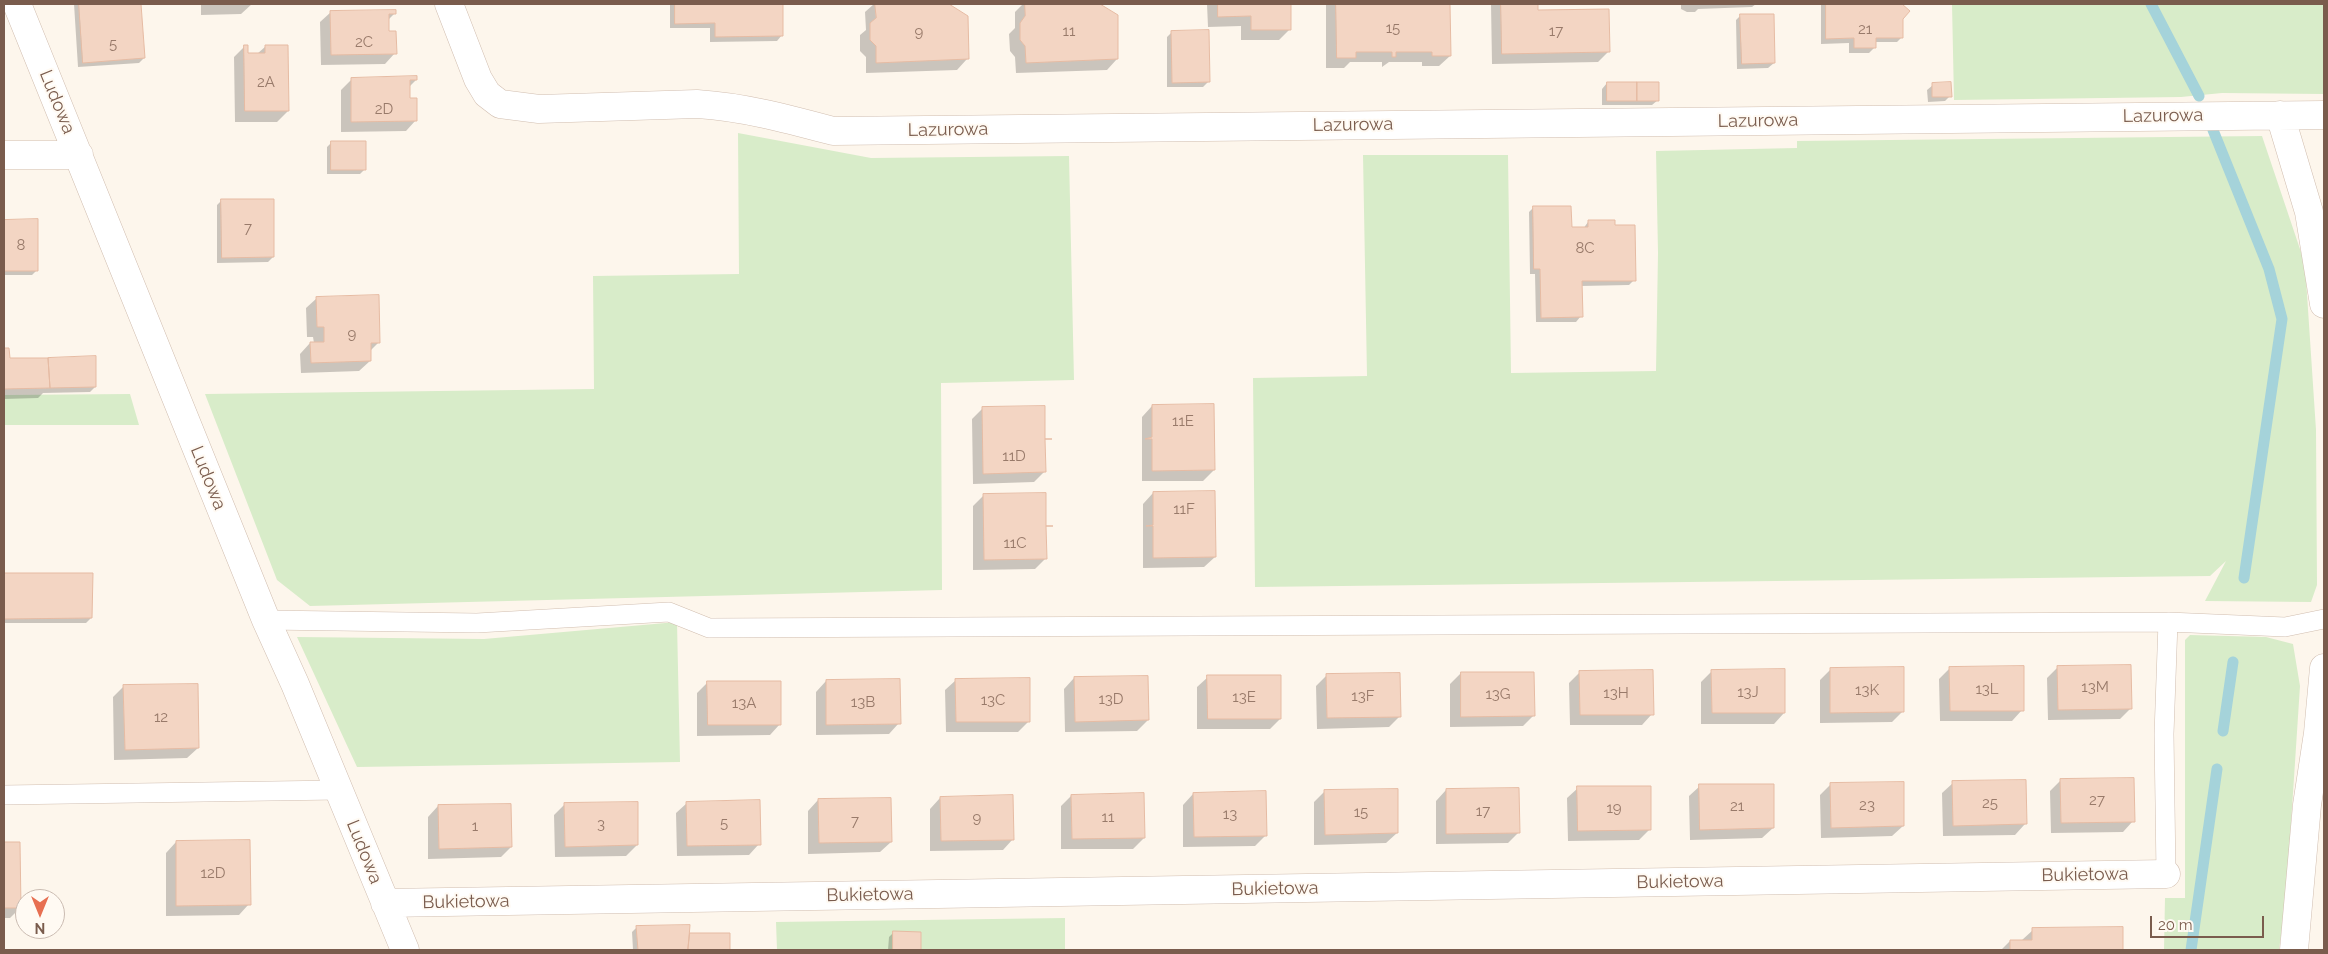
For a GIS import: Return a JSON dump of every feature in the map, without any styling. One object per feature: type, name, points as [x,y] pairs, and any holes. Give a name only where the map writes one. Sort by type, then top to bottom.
[{"type":"street","name":"Ludowa","points":[[17,4],[266,620],[404,950]]},
{"type":"street","name":"Lazurowa","points":[[448,4],[478,79],[487,94],[500,104],[539,110],[697,104],[765,113],[833,131],[2324,115]]},
{"type":"street","points":[[2280,114],[2309,212],[2324,304]]},
{"type":"street","points":[[4,156],[78,154]]},
{"type":"street","points":[[2294,950],[2307,805],[2318,733],[2324,668]]},
{"type":"street","name":"Bukietowa","points":[[385,903],[2166,874]]},
{"type":"lane","points":[[266,620],[477,623],[669,612],[709,628],[2168,622],[2285,626],[2324,619]]},
{"type":"lane","points":[[2166,874],[2164,734],[2168,622]]},
{"type":"lane","points":[[4,795],[338,790]]},
{"type":"green space","points":[[1952,4],[2324,4],[2324,94],[2222,93],[2181,97],[1954,100]]},
{"type":"green space","points":[[738,133],[871,158],[1069,156],[1074,380],[941,383],[942,590],[310,606],[277,580],[205,394],[594,389],[593,276],[739,274]]},
{"type":"green space","points":[[2262,136],[2305,264],[2316,430],[2317,585],[2311,602],[2205,601],[2226,561],[2210,576],[1255,587],[1253,378],[1367,376],[1363,155],[1508,155],[1511,373],[1656,371],[1658,253],[1656,151],[1797,148],[1797,141]]},
{"type":"green space","points":[[130,394],[139,425],[4,425],[4,395]]},
{"type":"green space","points":[[677,622],[680,762],[357,767],[297,637],[484,639]]},
{"type":"green space","points":[[2190,635],[2266,637],[2293,644],[2300,686],[2286,900],[2279,950],[2164,950],[2165,898],[2185,898],[2185,640]]},
{"type":"green space","points":[[1065,918],[1065,950],[777,950],[776,922]]},
{"type":"building","points":[[79,4],[141,4],[145,58],[83,63]]},
{"type":"building","points":[[675,4],[783,4],[783,36],[715,37],[715,23],[675,24]]},
{"type":"building","points":[[875,4],[949,4],[968,16],[969,59],[876,63],[876,46],[870,40],[870,23],[876,18]]},
{"type":"building","points":[[1025,4],[1100,4],[1118,15],[1118,59],[1026,63],[1025,46],[1020,40],[1020,23],[1025,16]]},
{"type":"building","points":[[1218,4],[1291,4],[1291,30],[1251,30],[1251,16],[1218,17]]},
{"type":"building","points":[[1336,4],[1450,4],[1451,56],[1432,56],[1432,52],[1396,52],[1396,57],[1392,57],[1392,52],[1356,52],[1356,58],[1337,58]]},
{"type":"building","points":[[1501,4],[1538,4],[1538,10],[1609,9],[1610,52],[1502,54]]},
{"type":"building","points":[[1826,4],[1902,4],[1910,11],[1903,19],[1903,38],[1876,38],[1876,48],[1854,48],[1854,38],[1826,39]]},
{"type":"building","points":[[396,10],[396,14],[389,14],[389,31],[396,31],[397,54],[331,55],[330,11]]},
{"type":"building","points":[[1740,14],[1774,14],[1775,63],[1742,64]]},
{"type":"building","points":[[1209,30],[1210,82],[1172,83],[1171,31]]},
{"type":"building","points":[[244,45],[248,45],[248,53],[265,53],[265,45],[288,45],[289,111],[245,111]]},
{"type":"building","points":[[417,76],[417,80],[410,80],[410,98],[417,98],[417,121],[351,122],[351,78]]},
{"type":"building","points":[[1607,82],[1637,82],[1637,101],[1607,101]]},
{"type":"building","points":[[1637,82],[1659,82],[1659,101],[1637,101]]},
{"type":"building","points":[[1951,82],[1952,97],[1932,97],[1932,83]]},
{"type":"building","points":[[331,141],[366,141],[366,170],[331,170]]},
{"type":"building","points":[[221,199],[274,199],[274,257],[222,258]]},
{"type":"building","points":[[1533,206],[1571,206],[1572,227],[1588,227],[1588,220],[1615,220],[1615,225],[1635,225],[1636,281],[1582,281],[1583,317],[1541,318],[1540,269],[1534,269]]},
{"type":"building","points":[[38,219],[38,271],[4,271],[4,220]]},
{"type":"building","points":[[379,295],[380,343],[371,343],[371,361],[311,363],[310,342],[324,342],[324,327],[317,327],[316,297]]},
{"type":"building","points":[[4,348],[9,348],[10,358],[48,358],[50,388],[4,389]]},
{"type":"building","points":[[96,356],[96,387],[50,388],[48,358]]},
{"type":"building","points":[[1214,404],[1215,470],[1152,471],[1152,439],[1145,439],[1152,437],[1152,405]]},
{"type":"building","points":[[1045,406],[1046,472],[983,474],[982,407]]},
{"type":"building","points":[[1215,491],[1216,557],[1153,558],[1153,526],[1146,526],[1153,525],[1153,492]]},
{"type":"building","points":[[1046,493],[1047,559],[984,560],[983,494]]},
{"type":"building","points":[[4,573],[93,573],[92,618],[4,619]]},
{"type":"building","points":[[2131,665],[2132,709],[2058,710],[2057,666]]},
{"type":"building","points":[[2024,666],[2024,711],[1950,711],[1949,667]]},
{"type":"building","points":[[1904,667],[1904,712],[1830,713],[1830,668]]},
{"type":"building","points":[[1785,669],[1785,713],[1712,713],[1711,670]]},
{"type":"building","points":[[1653,670],[1654,715],[1580,715],[1579,671]]},
{"type":"building","points":[[1461,672],[1534,672],[1535,716],[1461,717]]},
{"type":"building","points":[[1400,673],[1401,717],[1327,718],[1326,674]]},
{"type":"building","points":[[1207,675],[1281,675],[1281,719],[1208,719]]},
{"type":"building","points":[[1148,676],[1149,720],[1075,722],[1074,677]]},
{"type":"building","points":[[1030,678],[1030,722],[956,722],[955,679]]},
{"type":"building","points":[[900,679],[901,724],[826,725],[826,680]]},
{"type":"building","points":[[707,681],[781,681],[781,725],[708,725]]},
{"type":"building","points":[[198,684],[199,748],[125,750],[123,685]]},
{"type":"building","points":[[2134,778],[2135,822],[2061,823],[2060,779]]},
{"type":"building","points":[[2026,780],[2027,824],[1953,826],[1952,781]]},
{"type":"building","points":[[1904,782],[1904,826],[1831,828],[1830,783]]},
{"type":"building","points":[[1699,784],[1774,784],[1774,828],[1700,830]]},
{"type":"building","points":[[1577,786],[1651,786],[1651,830],[1578,831]]},
{"type":"building","points":[[1519,788],[1520,833],[1446,834],[1446,789]]},
{"type":"building","points":[[1398,789],[1398,833],[1325,835],[1324,790]]},
{"type":"building","points":[[1266,791],[1267,836],[1194,837],[1193,793]]},
{"type":"building","points":[[1144,793],[1145,838],[1072,839],[1071,795]]},
{"type":"building","points":[[1013,795],[1014,840],[941,841],[940,797]]},
{"type":"building","points":[[891,798],[892,842],[819,843],[818,799]]},
{"type":"building","points":[[760,800],[761,845],[687,846],[686,802]]},
{"type":"building","points":[[638,802],[638,845],[565,847],[564,803]]},
{"type":"building","points":[[511,804],[512,847],[439,849],[438,805]]},
{"type":"building","points":[[250,840],[251,905],[176,906],[176,841]]},
{"type":"building","points":[[4,842],[20,842],[21,889],[15,889],[15,908],[4,908]]},
{"type":"building","points":[[690,925],[688,950],[638,950],[636,926]]},
{"type":"building","points":[[2123,927],[2123,950],[2010,950],[2010,940],[2032,940],[2032,928]]},
{"type":"building","points":[[893,931],[921,932],[921,950],[893,950]]},
{"type":"building","points":[[690,933],[730,933],[730,950],[688,950]]},
{"type":"waterway","points":[[2151,4],[2199,96]]},
{"type":"waterway","points":[[2213,130],[2269,269],[2282,319],[2244,578]]},
{"type":"waterway","points":[[2223,731],[2233,662]]},
{"type":"waterway","points":[[2191,950],[2217,769]]}]
